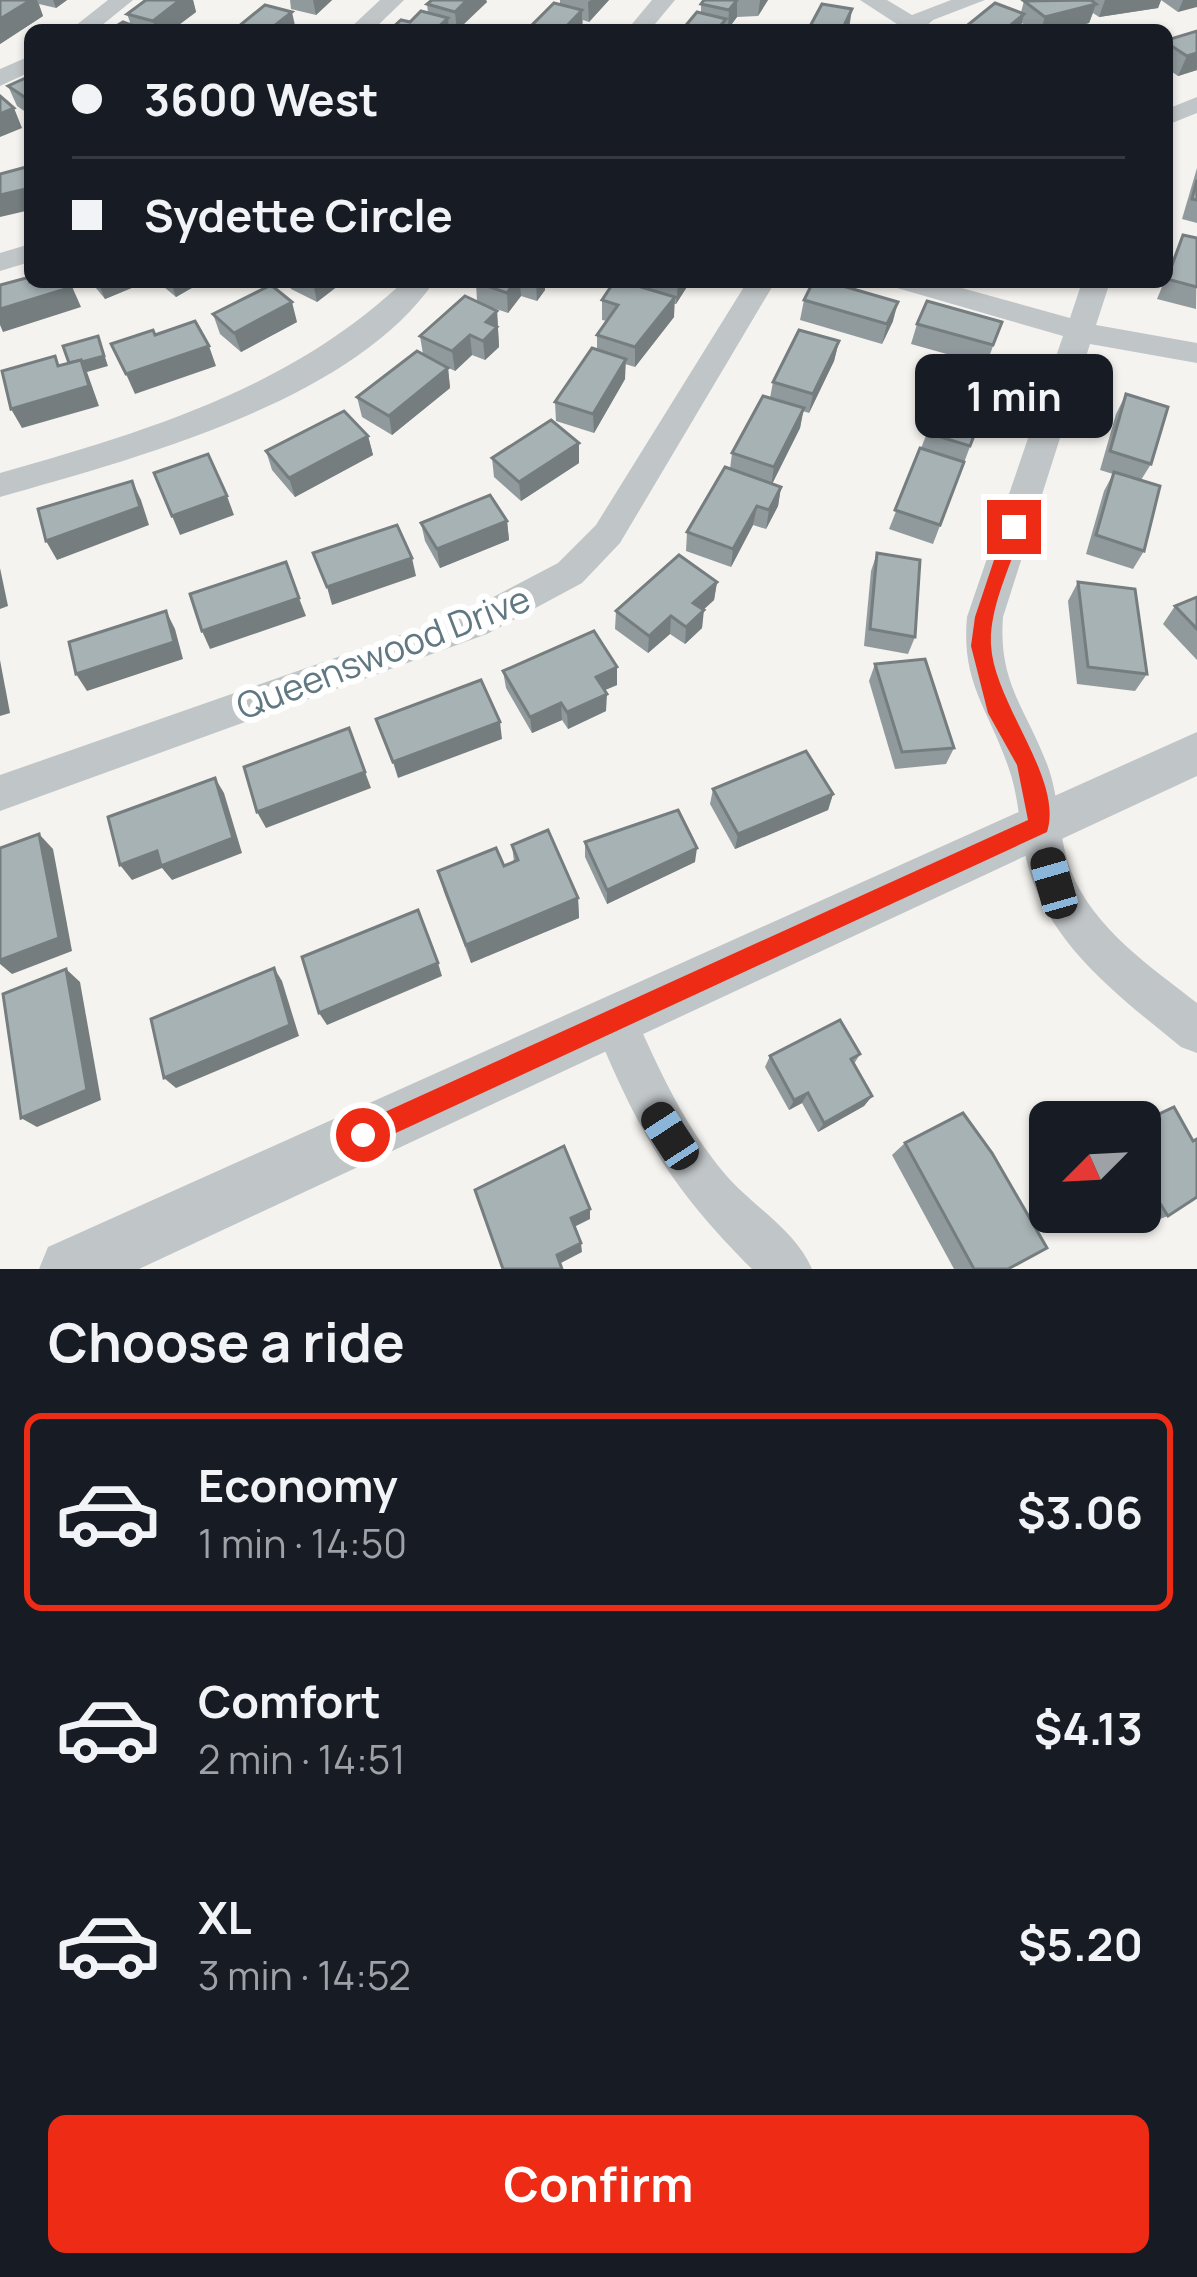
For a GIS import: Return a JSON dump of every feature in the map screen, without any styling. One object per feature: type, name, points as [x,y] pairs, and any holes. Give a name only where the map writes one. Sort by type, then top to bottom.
[{"type":"street","points":[[89,24],[122,0]]},
{"type":"street","points":[[366,24],[393,0]]},
{"type":"street","points":[[643,24],[664,0]]},
{"type":"street","points":[[871,0],[906,24]]},
{"type":"street","points":[[917,24],[974,0]]},
{"type":"street","points":[[0,485],[171,434],[254,400],[356,340],[413,288]]},
{"type":"street","name":"Queenswood Drive","points":[[0,793],[474,624],[570,573],[608,534],[757,288]]},
{"type":"street","points":[[929,288],[1079,331],[1164,351],[1197,353]]},
{"type":"street","points":[[1094,288],[985,617],[981,646],[998,713],[1027,763],[1054,883],[1104,956],[1197,1030]]},
{"type":"street","points":[[70,1269],[1197,753]]},
{"type":"street","points":[[614,1019],[652,1107],[708,1191],[787,1269]]},
{"type":"building","points":[[0,0],[31,0],[0,19]]},
{"type":"building","points":[[146,0],[180,0],[153,21],[127,14]]},
{"type":"building","points":[[467,0],[455,12],[427,4]]},
{"type":"building","points":[[704,0],[737,0],[729,10],[701,4]]},
{"type":"building","points":[[1091,0],[1096,4],[1045,17],[1024,1]]},
{"type":"building","points":[[554,3],[582,10],[569,24],[533,24]]},
{"type":"building","points":[[995,3],[1024,14],[1012,24],[969,24]]},
{"type":"building","points":[[822,4],[852,9],[845,24],[811,24]]},
{"type":"building","points":[[265,5],[292,12],[277,24],[241,24]]},
{"type":"building","points":[[421,11],[448,18],[442,24],[397,24],[410,22]]},
{"type":"building","points":[[697,12],[726,19],[722,24],[687,24]]},
{"type":"building","points":[[1197,31],[1197,53],[1187,56],[1173,47],[1173,38]]},
{"type":"building","points":[[24,79],[24,97],[8,86]]},
{"type":"building","points":[[0,96],[14,108],[0,114]]},
{"type":"building","points":[[24,168],[24,189],[0,195],[0,174]]},
{"type":"building","points":[[1183,235],[1197,238],[1197,287],[1173,281],[1173,262]]},
{"type":"building","points":[[24,279],[24,288],[69,288],[0,309],[0,285]]},
{"type":"building","points":[[265,288],[275,288],[292,302],[234,333],[213,314]]},
{"type":"building","points":[[610,288],[644,288],[675,297],[635,347],[597,335],[618,305],[602,300]]},
{"type":"building","points":[[810,288],[850,288],[898,302],[887,324],[804,300]]},
{"type":"building","points":[[465,296],[497,311],[486,322],[497,327],[483,341],[470,335],[452,351],[420,336]]},
{"type":"building","points":[[927,301],[1002,322],[993,345],[917,324]]},
{"type":"building","points":[[195,321],[209,346],[126,374],[111,344],[153,330],[155,335]]},
{"type":"building","points":[[799,330],[839,341],[813,394],[773,382]]},
{"type":"building","points":[[98,336],[104,356],[69,363],[63,346]]},
{"type":"building","points":[[592,348],[626,359],[593,414],[555,402]]},
{"type":"building","points":[[417,351],[448,368],[389,416],[357,397]]},
{"type":"building","points":[[55,356],[58,366],[81,360],[89,386],[11,409],[2,371]]},
{"type":"building","points":[[950,377],[992,389],[970,446],[927,433]]},
{"type":"building","points":[[1126,394],[1168,407],[1151,464],[1110,451]]},
{"type":"building","points":[[763,396],[804,408],[774,467],[732,453]]},
{"type":"building","points":[[344,411],[368,436],[289,478],[266,451]]},
{"type":"building","points":[[551,420],[579,443],[519,482],[492,458]]},
{"type":"building","points":[[920,448],[964,462],[940,525],[895,510]]},
{"type":"building","points":[[208,454],[227,496],[172,516],[154,473]]},
{"type":"building","points":[[725,467],[781,487],[769,510],[757,506],[733,549],[687,532]]},
{"type":"building","points":[[1114,472],[1160,486],[1144,551],[1096,535]]},
{"type":"building","points":[[132,481],[140,507],[46,541],[38,509]]},
{"type":"building","points":[[490,495],[507,521],[437,549],[421,523]]},
{"type":"building","points":[[397,525],[412,558],[327,587],[313,553]]},
{"type":"building","points":[[877,553],[920,560],[915,637],[870,629]]},
{"type":"building","points":[[679,555],[717,582],[693,603],[704,610],[686,627],[671,616],[649,636],[616,611]]},
{"type":"building","points":[[286,562],[299,598],[202,631],[190,594]]},
{"type":"building","points":[[1078,582],[1135,589],[1147,674],[1088,667]]},
{"type":"building","points":[[1197,597],[1197,629],[1175,606]]},
{"type":"building","points":[[166,611],[174,642],[76,674],[69,642]]},
{"type":"building","points":[[594,631],[617,667],[596,677],[607,694],[567,712],[561,703],[530,717],[503,671]]},
{"type":"building","points":[[925,659],[954,748],[902,752],[875,664]]},
{"type":"building","points":[[481,680],[500,722],[393,762],[376,719]]},
{"type":"building","points":[[349,728],[365,772],[257,812],[244,767]]},
{"type":"building","points":[[806,751],[833,794],[738,834],[713,789]]},
{"type":"building","points":[[215,778],[233,838],[161,866],[157,851],[120,865],[108,817]]},
{"type":"building","points":[[678,810],[697,848],[607,890],[585,842]]},
{"type":"building","points":[[548,830],[578,898],[466,945],[438,871],[496,848],[504,866],[518,860],[512,845]]},
{"type":"building","points":[[39,834],[59,938],[0,960],[0,848]]},
{"type":"building","points":[[418,910],[438,963],[319,1013],[302,957]]},
{"type":"building","points":[[274,968],[290,1025],[164,1078],[151,1019]]},
{"type":"building","points":[[66,969],[87,1090],[21,1118],[3,994]]},
{"type":"building","points":[[840,1020],[860,1054],[851,1059],[872,1096],[824,1123],[808,1093],[794,1100],[770,1056]]},
{"type":"building","points":[[1174,1107],[1193,1141],[1197,1139],[1197,1197],[1168,1216],[1161,1205],[1161,1113]]},
{"type":"building","points":[[963,1113],[1029,1217],[1029,1233],[1038,1233],[1047,1248],[1008,1269],[974,1269],[905,1143]]},
{"type":"building","points":[[564,1146],[590,1209],[571,1218],[581,1243],[557,1255],[562,1269],[503,1269],[475,1190]]},
{"type":"route","points":[[363,1135],[1040,825],[1027,763],[998,713],[981,646],[985,617],[1014,527]]}]
